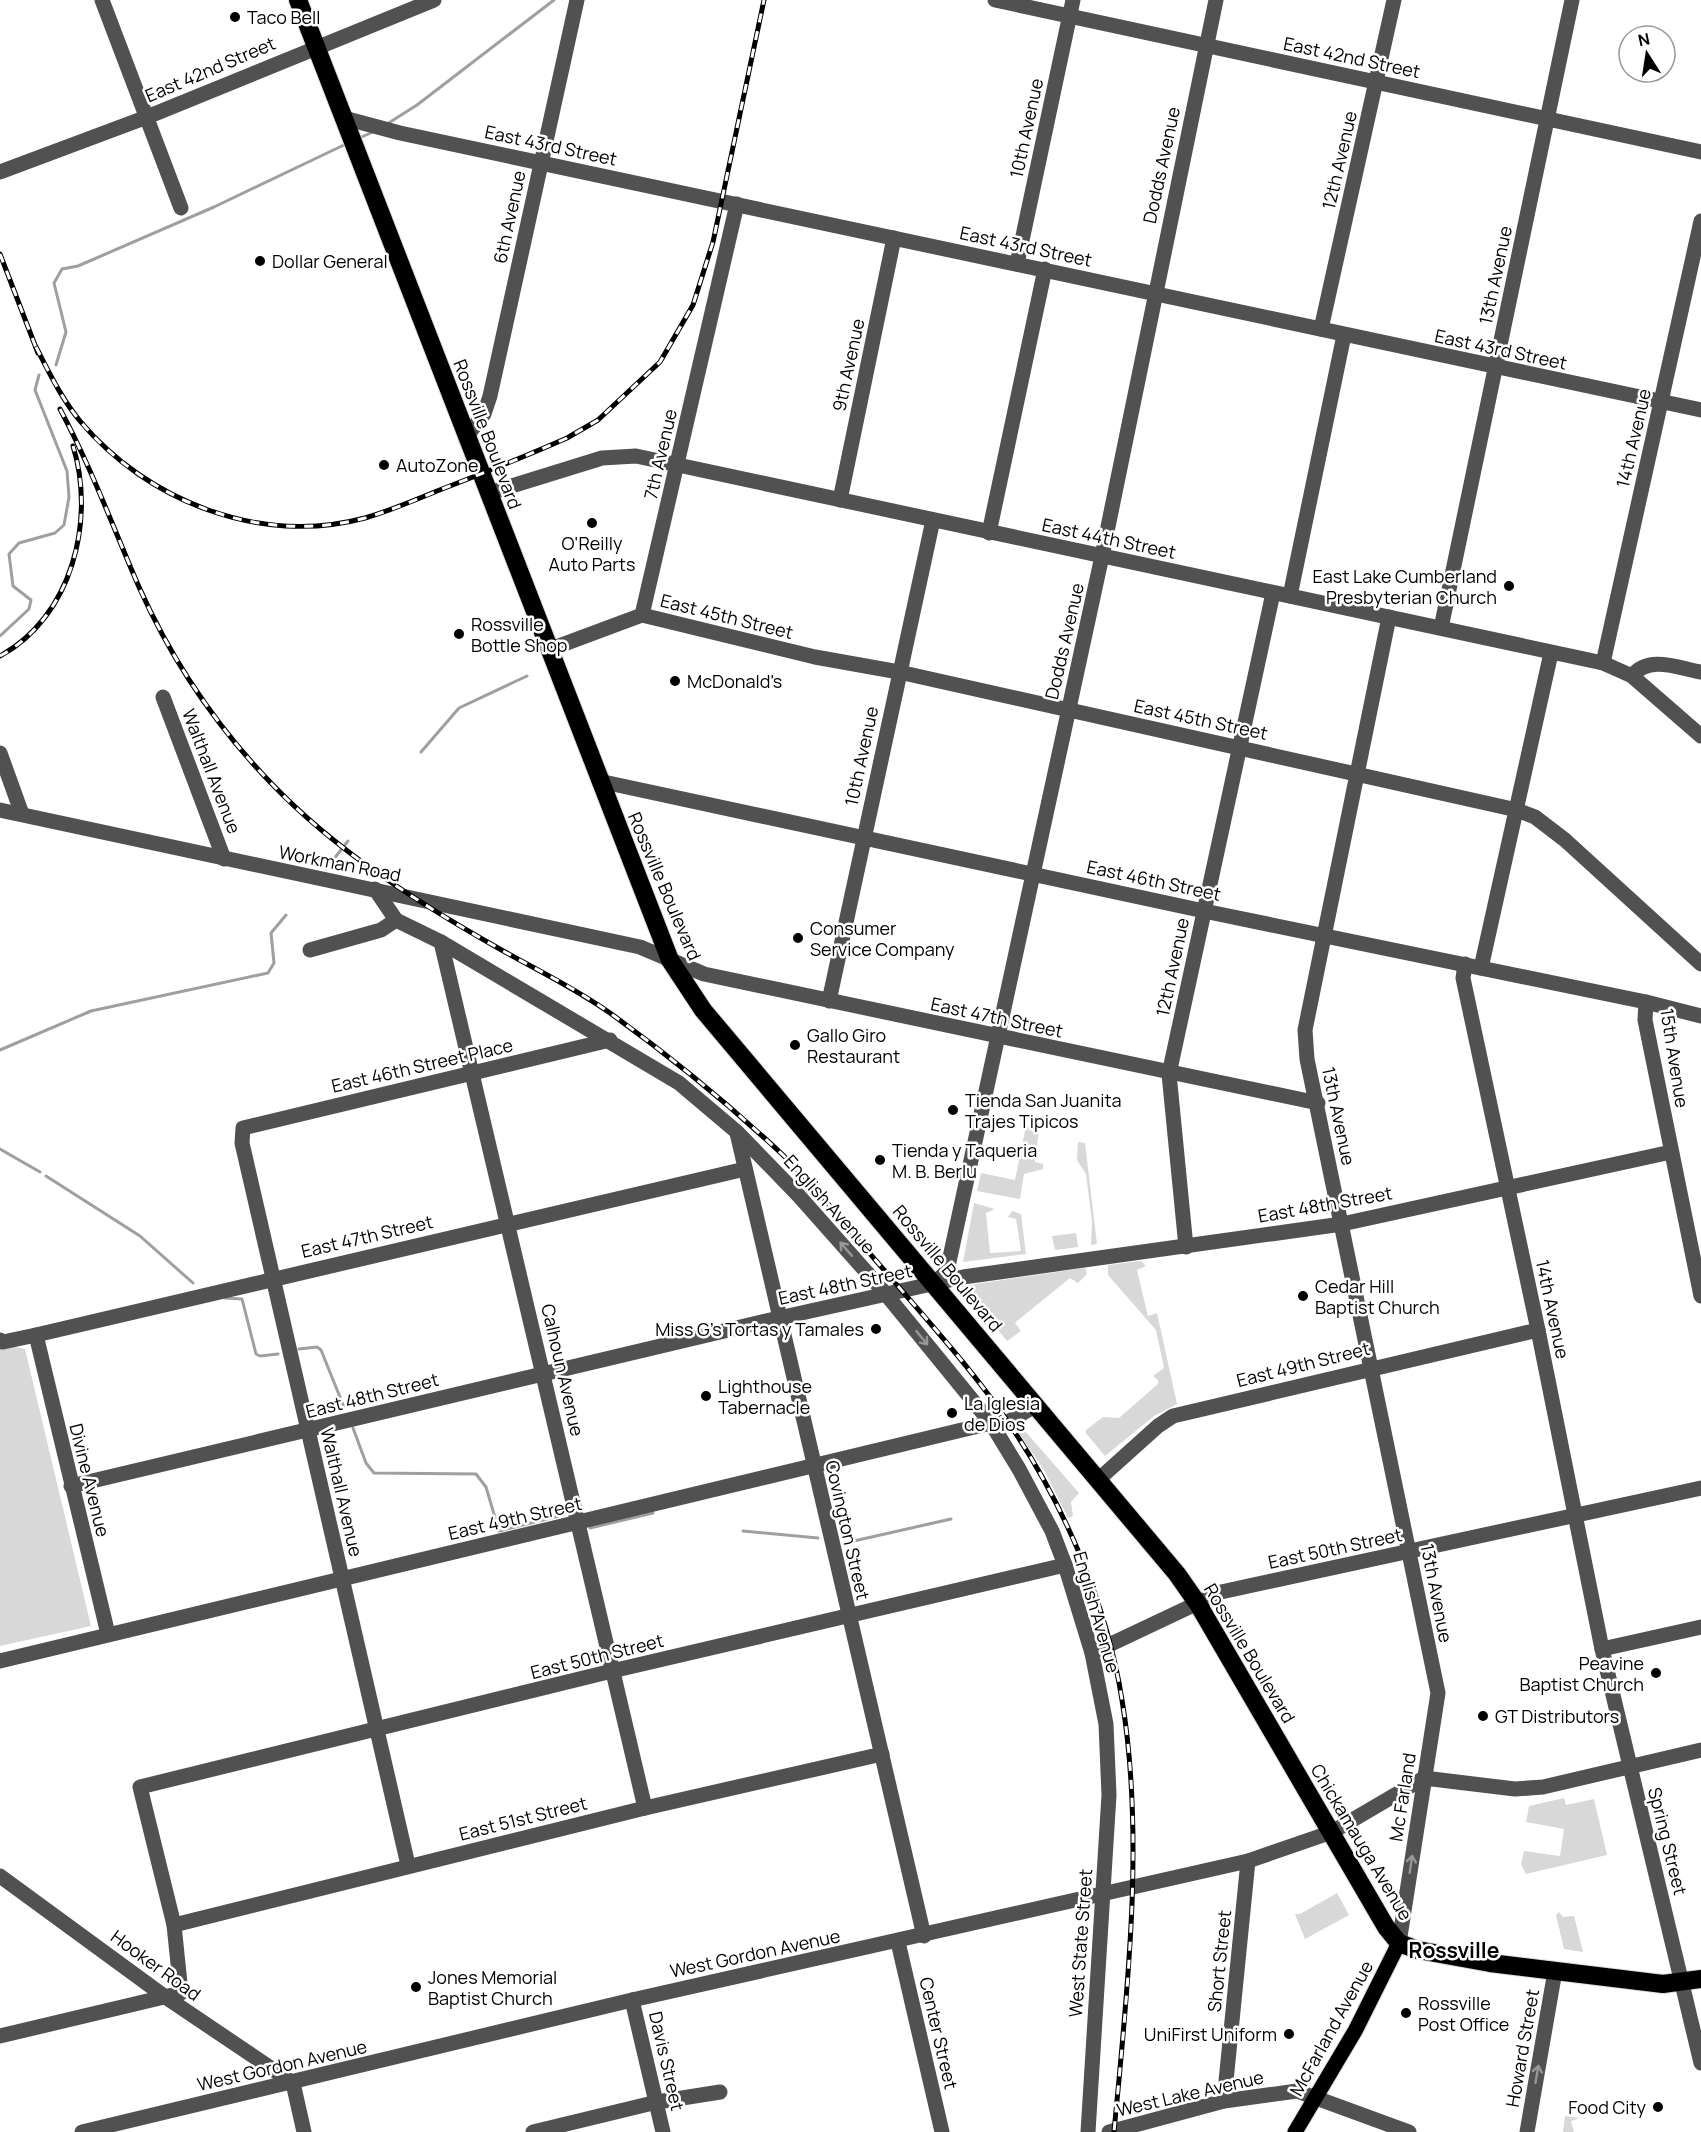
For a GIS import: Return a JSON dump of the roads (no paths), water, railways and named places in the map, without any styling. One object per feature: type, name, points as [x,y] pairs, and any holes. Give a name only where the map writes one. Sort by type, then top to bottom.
[{"type":"highway","name":"Rossville Boulevard","points":[[297,0],[670,960],[703,1010],[1099,1479],[1198,1604],[1280,1746]]},
{"type":"highway","name":"Chickamauga Avenue","points":[[1280,1746],[1386,1928],[1399,1943],[1418,1950],[1555,1971],[1663,1984],[1701,1979]]},
{"type":"main road","name":"McFarland Avenue","points":[[1295,2132],[1380,1985],[1399,1943]]},
{"type":"street","points":[[102,0],[181,208]]},
{"type":"street","name":"East 42nd Street","points":[[0,172],[147,117],[316,46],[434,0]]},
{"type":"street","name":"6th Avenue","points":[[466,436],[484,414],[490,396],[577,0]]},
{"type":"street","name":"East 42nd Street","points":[[995,0],[1701,152]]},
{"type":"street","name":"10th Avenue","points":[[1017,264],[1073,0]]},
{"type":"street","name":"Dodds Avenue","points":[[934,1284],[947,1272],[999,1038],[1102,556],[1216,0]]},
{"type":"street","name":"12th Avenue","points":[[1321,329],[1394,0]]},
{"type":"street","name":"13th Avenue","points":[[1441,628],[1572,0]]},
{"type":"street","name":"East 43rd Street","points":[[344,118],[400,133],[1045,269],[1496,369],[1701,410]]},
{"type":"street","name":"7th Avenue","points":[[642,615],[737,204]]},
{"type":"street","name":"14th Avenue","points":[[1603,663],[1701,221]]},
{"type":"street","name":"9th Avenue","points":[[840,500],[894,238]]},
{"type":"street","points":[[989,533],[1045,269]]},
{"type":"street","points":[[1290,596],[1344,335]]},
{"type":"street","name":"East 44th Street","points":[[489,493],[579,464],[620,455],[678,465],[1603,663],[1632,676],[1701,736]]},
{"type":"street","name":"10th Avenue","points":[[830,1001],[933,520]]},
{"type":"street","name":"12th Avenue","points":[[1186,1246],[1169,1074],[1273,593]]},
{"type":"street","points":[[548,650],[642,615]]},
{"type":"street","name":"East 45th Street","points":[[642,615],[815,657],[899,672],[1517,810],[1535,818],[1565,840],[1701,964]]},
{"type":"street","name":"13th Avenue","points":[[1389,617],[1359,774],[1305,1030],[1307,1059],[1318,1103],[1370,1368],[1438,1693]]},
{"type":"street","points":[[1481,968],[1551,653]]},
{"type":"street","points":[[1632,676],[1638,669],[1655,664],[1701,672]]},
{"type":"street","name":"Walthall Avenue","points":[[163,697],[224,859]]},
{"type":"street","points":[[0,753],[22,814]]},
{"type":"street","name":"East 46th Street","points":[[599,781],[1204,911],[1646,1002],[1701,1016]]},
{"type":"street","name":"Workman Road","points":[[0,810],[640,947],[670,960]]},
{"type":"street","name":"English Avenue","points":[[375,890],[387,911],[396,920],[441,942],[610,1040],[679,1083],[737,1132],[799,1196],[885,1293],[991,1423],[1039,1505],[1065,1565],[1092,1653],[1109,1756]]},
{"type":"street","points":[[310,950],[381,930],[396,920]]},
{"type":"street","name":"Calhoun Avenue","points":[[441,942],[645,1808]]},
{"type":"street","name":"East 47th Street","points":[[670,960],[704,974],[1169,1074],[1318,1103]]},
{"type":"street","name":"14th Avenue","points":[[1465,964],[1463,978],[1604,1656]]},
{"type":"street","name":"15th Avenue","points":[[1646,1002],[1645,1020],[1701,1296]]},
{"type":"street","name":"East 46th Street Place","points":[[243,1128],[610,1040]]},
{"type":"street","name":"Walthall Avenue","points":[[243,1128],[242,1143],[408,1865]]},
{"type":"street","name":"Covington Street","points":[[737,1132],[924,1936]]},
{"type":"street","name":"East 48th Street","points":[[70,1486],[885,1293],[963,1277],[1342,1224],[1671,1152]]},
{"type":"street","name":"East 47th Street","points":[[0,1340],[3,1342],[36,1335],[745,1168]]},
{"type":"street","name":"East 49th Street","points":[[1099,1479],[1158,1426],[1173,1416],[1538,1330]]},
{"type":"street","name":"Divine Avenue","points":[[36,1335],[70,1486],[108,1634]]},
{"type":"street","name":"East 49th Street","points":[[0,1661],[579,1524],[991,1423],[1008,1422],[1036,1406]]},
{"type":"street","name":"East 50th Street","points":[[1092,1653],[1221,1592],[1701,1488]]},
{"type":"street","name":"East 50th Street","points":[[174,1925],[140,1787],[612,1671],[1065,1565]]},
{"type":"street","points":[[1604,1656],[1701,1627]]},
{"type":"street","name":"Spring Street","points":[[1604,1656],[1701,2063]]},
{"type":"street","name":"Mc Farland","points":[[1399,1943],[1438,1693]]},
{"type":"street","points":[[1424,1778],[1515,1789],[1581,1780],[1701,1750]]},
{"type":"street","name":"East 51st Street","points":[[174,1925],[408,1865],[882,1754]]},
{"type":"street","name":"West State Street","points":[[1088,2132],[1109,1795],[1109,1756]]},
{"type":"street","name":"West Gordon Avenue","points":[[82,2132],[107,2129],[632,2000],[898,1942],[1248,1861],[1332,1832],[1424,1778]]},
{"type":"street","name":"Short Street","points":[[1224,2101],[1248,1861]]},
{"type":"street","name":"Hooker Road","points":[[0,1875],[164,1996],[293,2083]]},
{"type":"street","points":[[0,2036],[181,1993],[174,1925]]},
{"type":"street","name":"Center Street","points":[[898,1942],[942,2132]]},
{"type":"street","name":"Howard Street","points":[[1527,2132],[1555,1971]]},
{"type":"street","name":"Davis Street","points":[[632,2000],[663,2132]]},
{"type":"street","points":[[293,2083],[304,2132]]},
{"type":"street","name":"West Lake Avenue","points":[[1109,2132],[1224,2101],[1297,2091],[1410,2132]]},
{"type":"street","points":[[533,2132],[657,2102],[720,2092]]},
{"type":"waterway","points":[[387,124],[417,105],[554,0]]},
{"type":"waterway","points":[[357,139],[373,132]]},
{"type":"waterway","points":[[56,365],[66,332],[54,283],[62,269],[78,266],[214,207],[346,144]]},
{"type":"waterway","points":[[0,636],[29,609],[31,600],[13,586],[9,554],[19,543],[55,533],[64,525],[69,497],[67,471],[35,390],[39,375]]},
{"type":"waterway","points":[[421,752],[459,708],[527,676]]},
{"type":"waterway","points":[[326,869],[348,841]]},
{"type":"waterway","points":[[0,1050],[91,1011],[268,973],[274,963],[271,933],[286,915]]},
{"type":"waterway","points":[[0,1149],[40,1172]]},
{"type":"waterway","points":[[46,1176],[140,1236],[193,1283]]},
{"type":"waterway","points":[[225,1298],[242,1299],[256,1354],[260,1356],[278,1354]]},
{"type":"waterway","points":[[299,1349],[317,1347],[321,1350],[344,1407]]},
{"type":"waterway","points":[[353,1428],[366,1463],[374,1473],[476,1474],[486,1487],[499,1531],[559,1516]]},
{"type":"waterway","points":[[590,1528],[653,1513]]},
{"type":"waterway","points":[[845,1543],[951,1519]]},
{"type":"waterway","points":[[743,1531],[818,1538]]},
{"type":"railway","points":[[36,347],[73,412],[107,449],[138,474],[172,494],[208,510],[246,521],[286,526],[325,525],[365,518],[567,438],[598,420],[660,362],[693,305],[713,242],[764,0]]},
{"type":"railway","points":[[0,254],[38,353]]},
{"type":"railway","points":[[60,409],[92,475],[139,587],[165,640],[196,691],[271,783],[322,831],[378,874],[498,948],[597,1004],[678,1064],[743,1119],[811,1184],[933,1326],[994,1402],[1028,1453],[1064,1520],[1094,1591],[1115,1664],[1129,1753],[1132,1806],[1132,1916],[1114,2132]]},
{"type":"railway","points":[[0,656],[25,639],[45,617],[61,592],[72,564],[79,535],[81,505],[79,475],[73,446]]},
{"type":"place","name":"Taco Bell","points":[[235,17]]},
{"type":"place","name":"Dollar General","points":[[260,261]]},
{"type":"place","name":"AutoZone","points":[[384,465]]},
{"type":"place","name":"O'Reilly Auto Parts","points":[[592,523]]},
{"type":"place","name":"East Lake Cumberland Presbyterian Church","points":[[1509,586]]},
{"type":"place","name":"Rossville Bottle Shop","points":[[459,634]]},
{"type":"place","name":"McDonald's","points":[[675,681]]},
{"type":"place","name":"Consumer Service Company","points":[[798,938]]},
{"type":"place","name":"Gallo Giro Restaurant","points":[[795,1045]]},
{"type":"place","name":"Tienda San Juanita Trajes Tipicos","points":[[953,1110]]},
{"type":"place","name":"Tienda y Taqueria M. B. Berlu","points":[[880,1160]]},
{"type":"place","name":"Cedar Hill Baptist Church","points":[[1303,1296]]},
{"type":"place","name":"Miss G's Tortas y Tamales","points":[[876,1329]]},
{"type":"place","name":"Lighthouse Tabernacle","points":[[706,1396]]},
{"type":"place","name":"La Iglesia de Dios","points":[[952,1413]]},
{"type":"place","name":"Peavine Baptist Church","points":[[1656,1673]]},
{"type":"place","name":"GT Distributors","points":[[1483,1716]]},
{"type":"place","name":"Jones Memorial Baptist Church","points":[[416,1987]]},
{"type":"place","name":"Rossville Post Office","points":[[1406,2013]]},
{"type":"place","name":"UniFirst Uniform","points":[[1289,2034]]},
{"type":"place","name":"Food City","points":[[1658,2107]]},
{"type":"district","name":"Rossville","points":[[1454,1950]]}]
